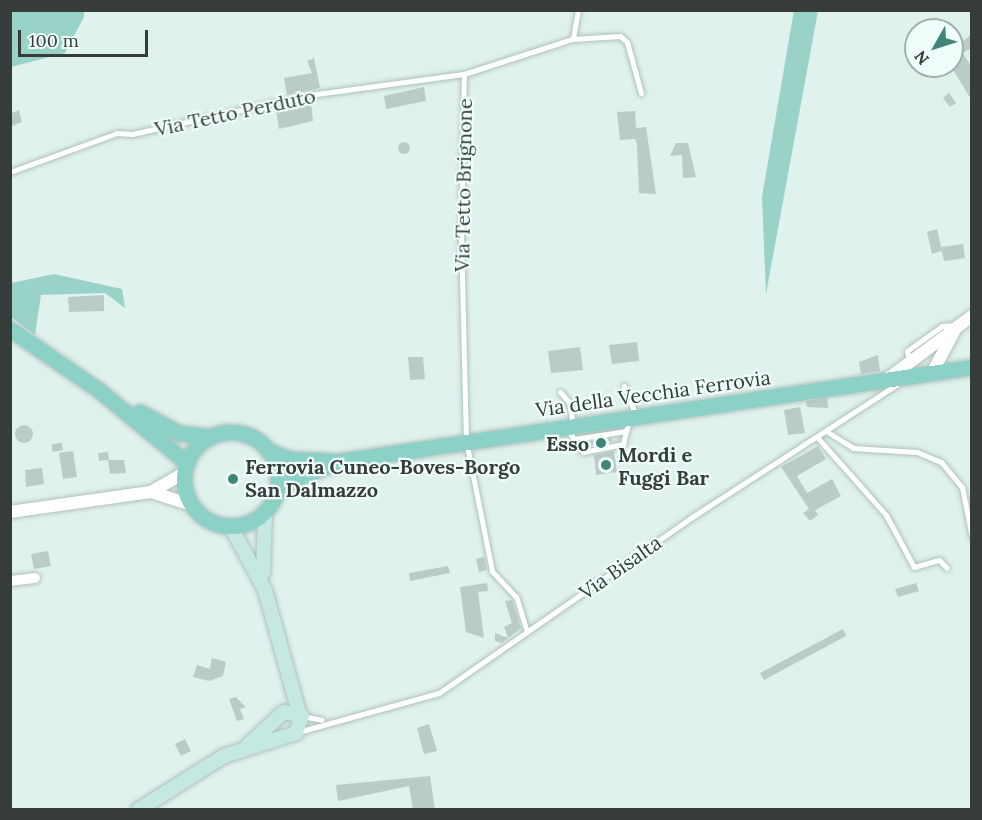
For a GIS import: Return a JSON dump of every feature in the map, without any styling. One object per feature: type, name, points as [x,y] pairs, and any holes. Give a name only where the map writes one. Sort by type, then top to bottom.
[{"type":"main road","points":[[10,329],[100,391],[179,433],[210,437],[242,433],[269,451],[276,463],[277,492],[265,513],[265,590]]},
{"type":"main road","name":"Via della Vecchia Ferrovia","points":[[269,451],[290,459],[340,461],[466,441],[631,423],[891,383],[909,369],[932,373],[968,367]]},
{"type":"main road","points":[[100,391],[185,468],[192,505],[209,521],[231,527],[265,513]]},
{"type":"main road","points":[[185,468],[210,437]]},
{"type":"main road","name":"Via della Vecchia Ferrovia","points":[[277,492],[297,478],[340,461]]},
{"type":"main road","points":[[231,527],[265,590],[300,715],[292,734],[279,727],[289,681]]},
{"type":"main road","name":"Via Bisalta","points":[[138,810],[248,745],[287,710],[300,715]]},
{"type":"main road","name":"Via Bisalta","points":[[248,745],[292,734]]},
{"type":"street","points":[[909,369],[927,346],[972,316]]},
{"type":"street","points":[[932,373],[959,324]]},
{"type":"street","points":[[927,346],[932,373]]},
{"type":"street","points":[[944,349],[948,360],[968,367]]},
{"type":"street","points":[[151,492],[185,468]]},
{"type":"street","points":[[10,512],[151,492],[192,505]]},
{"type":"street","points":[[10,581],[35,578]]},
{"type":"lane","points":[[572,39],[578,29],[578,10]]},
{"type":"lane","name":"Via Tetto Brignone","points":[[527,632],[516,597],[492,571],[466,441],[461,240],[464,74],[572,39],[620,36],[627,42],[641,93]]},
{"type":"lane","name":"Via Tetto Perduto","points":[[10,172],[117,133],[132,134],[309,95],[464,74]]},
{"type":"lane","points":[[909,369],[907,351],[942,327],[959,324]]},
{"type":"lane","name":"Via Bisalta","points":[[292,734],[333,719],[414,704],[439,693],[826,431],[891,383]]},
{"type":"lane","points":[[560,392],[569,402],[571,431],[583,452],[623,444],[631,423],[624,386]]},
{"type":"lane","points":[[826,431],[853,448],[917,452],[941,462],[962,487],[972,537]]},
{"type":"lane","points":[[817,437],[886,515],[914,567],[939,560],[946,568]]},
{"type":"lane","name":"Via Bisalta","points":[[300,715],[333,719]]},
{"type":"green space","points":[[794,10],[818,11],[766,294],[762,197]]},
{"type":"green space","points":[[10,11],[84,11],[84,17],[65,53],[11,67]]},
{"type":"green space","points":[[54,274],[122,289],[125,308],[105,293],[41,295],[35,335],[11,317],[11,283]]},
{"type":"building","points":[[972,34],[972,48],[964,52],[964,40]]},
{"type":"building","points":[[964,55],[972,68],[972,101],[958,78],[964,78]]},
{"type":"building","points":[[314,58],[320,88],[287,95],[284,78],[312,73],[307,61]]},
{"type":"building","points":[[424,87],[426,101],[386,109],[384,96]]},
{"type":"building","points":[[949,93],[956,103],[950,107],[943,98]]},
{"type":"building","points":[[311,100],[313,121],[279,129],[276,110]]},
{"type":"building","points":[[19,110],[22,122],[10,127],[10,114]]},
{"type":"building","points":[[635,111],[636,128],[646,127],[656,194],[639,193],[637,144],[635,139],[620,140],[617,112]]},
{"type":"building","points":[[406,142],[409,143],[409,153],[402,154],[399,153],[398,146],[399,143]]},
{"type":"building","points":[[676,143],[688,143],[696,177],[683,178],[682,155],[670,156]]},
{"type":"building","points":[[937,229],[942,251],[932,254],[927,232]]},
{"type":"building","points":[[963,244],[965,258],[944,261],[941,247]]},
{"type":"building","points":[[104,295],[104,311],[69,312],[68,297]]},
{"type":"building","points":[[637,342],[639,361],[612,364],[609,345]]},
{"type":"building","points":[[580,347],[583,370],[551,373],[548,351]]},
{"type":"building","points":[[878,355],[880,371],[861,374],[859,362]]},
{"type":"building","points":[[408,357],[423,357],[425,379],[410,380]]},
{"type":"building","points":[[827,398],[828,408],[807,407],[806,401]]},
{"type":"building","points":[[800,407],[805,433],[788,435],[784,410]]},
{"type":"building","points":[[24,425],[30,428],[33,434],[30,440],[24,443],[18,440],[15,434],[18,428]]},
{"type":"building","points":[[611,438],[612,441],[591,445],[591,441]]},
{"type":"building","points":[[62,443],[63,450],[52,452],[52,444]]},
{"type":"building","points":[[818,446],[826,459],[797,476],[807,493],[832,479],[841,496],[815,510],[818,515],[810,521],[803,513],[809,509],[781,467]]},
{"type":"building","points":[[73,451],[77,477],[63,479],[59,453]]},
{"type":"building","points":[[614,451],[617,472],[596,475],[594,455]]},
{"type":"building","points":[[108,452],[109,460],[124,460],[126,473],[110,474],[108,460],[99,461],[98,453]]},
{"type":"building","points":[[42,468],[44,484],[26,487],[25,470]]},
{"type":"building","points":[[48,551],[51,566],[34,569],[31,554]]},
{"type":"building","points":[[484,557],[487,570],[479,572],[476,559]]},
{"type":"building","points":[[448,566],[450,573],[410,581],[409,573]]},
{"type":"building","points":[[487,583],[488,591],[478,592],[484,638],[466,632],[460,587]]},
{"type":"building","points":[[916,583],[919,591],[898,597],[895,589]]},
{"type":"building","points":[[512,600],[521,628],[502,643],[495,641],[495,633],[508,638],[504,627],[512,623],[505,601]]},
{"type":"building","points":[[843,629],[846,636],[764,680],[760,673]]},
{"type":"building","points":[[212,658],[226,662],[223,676],[209,681],[193,677],[197,665],[210,669]]},
{"type":"building","points":[[236,697],[246,707],[240,709],[244,719],[237,721],[229,699]]},
{"type":"building","points":[[429,724],[437,751],[424,754],[417,728]]},
{"type":"building","points":[[185,739],[191,751],[181,756],[175,744]]},
{"type":"building","points":[[430,776],[435,810],[413,810],[409,786],[338,801],[336,785]]},
{"type":"place","name":"Esso","points":[[601,443]]},
{"type":"place","name":"Mordi e Fuggi Bar","points":[[606,465]]},
{"type":"place","name":"Ferrovia Cuneo-Boves-Borgo San Dalmazzo","points":[[233,479]]}]
